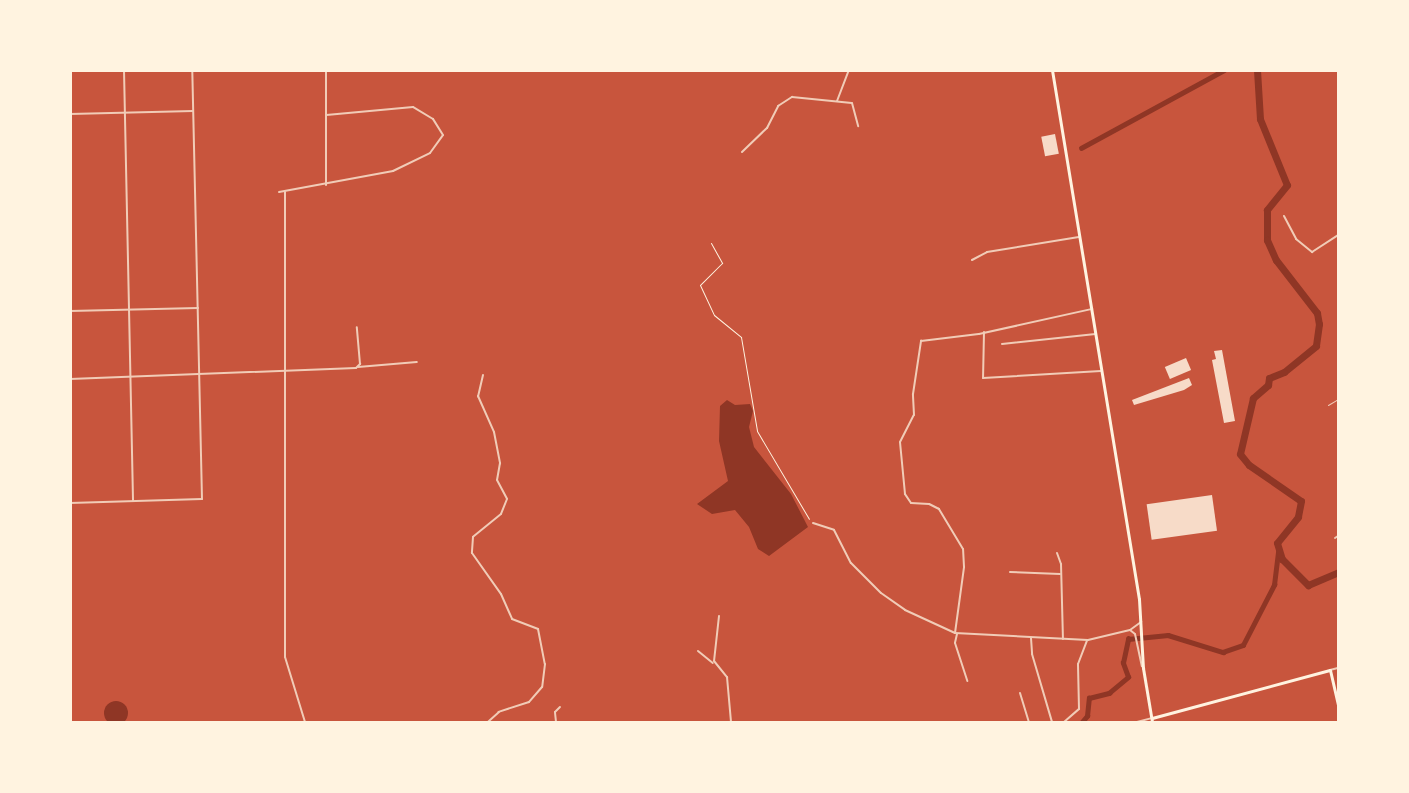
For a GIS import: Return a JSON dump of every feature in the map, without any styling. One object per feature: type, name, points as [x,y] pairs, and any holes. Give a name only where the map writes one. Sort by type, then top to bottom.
[{"type":"main road","points":[[1052,70],[1141,622],[1143,668],[1152,720],[1330,670],[1338,706]]},
{"type":"street","points":[[124,70],[132,501]]},
{"type":"street","points":[[70,503],[202,499],[192,70]]},
{"type":"street","points":[[326,70],[326,186]]},
{"type":"street","points":[[837,100],[849,70]]},
{"type":"street","points":[[741,152],[767,128],[778,106],[792,97],[852,103],[858,126]]},
{"type":"street","points":[[279,192],[326,186],[365,174],[393,171],[421,159],[434,149],[443,135],[433,119],[413,106],[326,115]]},
{"type":"street","points":[[70,114],[193,111]]},
{"type":"street","points":[[285,192],[286,665],[305,723]]},
{"type":"street","points":[[1284,216],[1296,239],[1310,251],[1338,235]]},
{"type":"street","points":[[972,261],[987,252],[1079,237]]},
{"type":"street","points":[[70,311],[198,308]]},
{"type":"street","points":[[967,681],[955,643],[964,567],[963,549],[939,509],[929,504],[911,503],[905,494],[900,442],[914,414],[913,394],[921,341],[984,332],[1092,309]]},
{"type":"street","points":[[357,327],[358,367]]},
{"type":"street","points":[[984,332],[983,378],[1101,370]]},
{"type":"street","points":[[1002,344],[1095,334]]},
{"type":"street","points":[[70,379],[286,373],[417,362]]},
{"type":"street","points":[[483,375],[478,396],[494,432],[500,463],[496,480],[507,502],[501,514],[473,537],[472,553],[501,594],[512,619],[539,631],[545,664],[542,687],[525,705],[499,712],[488,723]]},
{"type":"street","points":[[813,522],[834,530],[851,563],[881,593],[905,609],[956,634],[1088,640],[1130,630],[1141,622]]},
{"type":"street","points":[[1057,553],[1063,639]]},
{"type":"street","points":[[1010,572],[1060,574]]},
{"type":"street","points":[[716,665],[719,616]]},
{"type":"street","points":[[1130,630],[1136,635],[1143,668]]},
{"type":"street","points":[[1031,638],[1032,654],[1052,723]]},
{"type":"street","points":[[1064,723],[1076,714],[1081,703],[1078,664],[1088,640]]},
{"type":"street","points":[[698,651],[716,665],[729,683],[731,723]]},
{"type":"street","points":[[1330,670],[1338,668]]},
{"type":"street","points":[[1020,693],[1029,723]]},
{"type":"street","points":[[556,723],[555,712],[560,706]]},
{"type":"street","points":[[1137,723],[1152,720]]},
{"type":"lane","points":[[1328,405],[1338,399]]},
{"type":"path","points":[[711,243],[722,263],[700,285],[714,315],[741,337],[757,430],[813,522]]},
{"type":"shaded area","points":[[727,400],[735,405],[750,404],[753,411],[749,427],[754,447],[791,494],[808,527],[769,556],[758,549],[749,527],[735,510],[712,514],[697,504],[728,481],[719,441],[720,406]]},
{"type":"shaded area","points":[[116,701],[124,705],[128,713],[124,721],[116,725],[108,721],[104,713],[108,705]]},
{"type":"building","points":[[1055,134],[1059,154],[1045,156],[1041,137]]},
{"type":"building","points":[[1222,350],[1235,421],[1224,423],[1212,360],[1216,359],[1214,351]]},
{"type":"building","points":[[1186,358],[1191,370],[1170,379],[1165,367]]},
{"type":"building","points":[[1189,378],[1192,385],[1184,390],[1134,405],[1132,400]]},
{"type":"building","points":[[1212,495],[1217,531],[1152,540],[1147,504]]},
{"type":"waterway","points":[[1081,148],[1224,70]]},
{"type":"waterway","points":[[1257,70],[1260,119],[1287,185],[1267,210],[1267,240],[1276,260],[1317,313],[1319,324],[1316,346],[1284,372],[1269,378],[1268,385],[1253,398],[1240,454],[1249,465],[1301,501],[1298,517],[1277,543],[1282,559],[1308,585],[1338,572]]},
{"type":"waterway","points":[[1082,722],[1087,716],[1089,698],[1109,693],[1128,677],[1123,663],[1128,639],[1168,635],[1223,652],[1243,645],[1274,585],[1278,551]]}]
